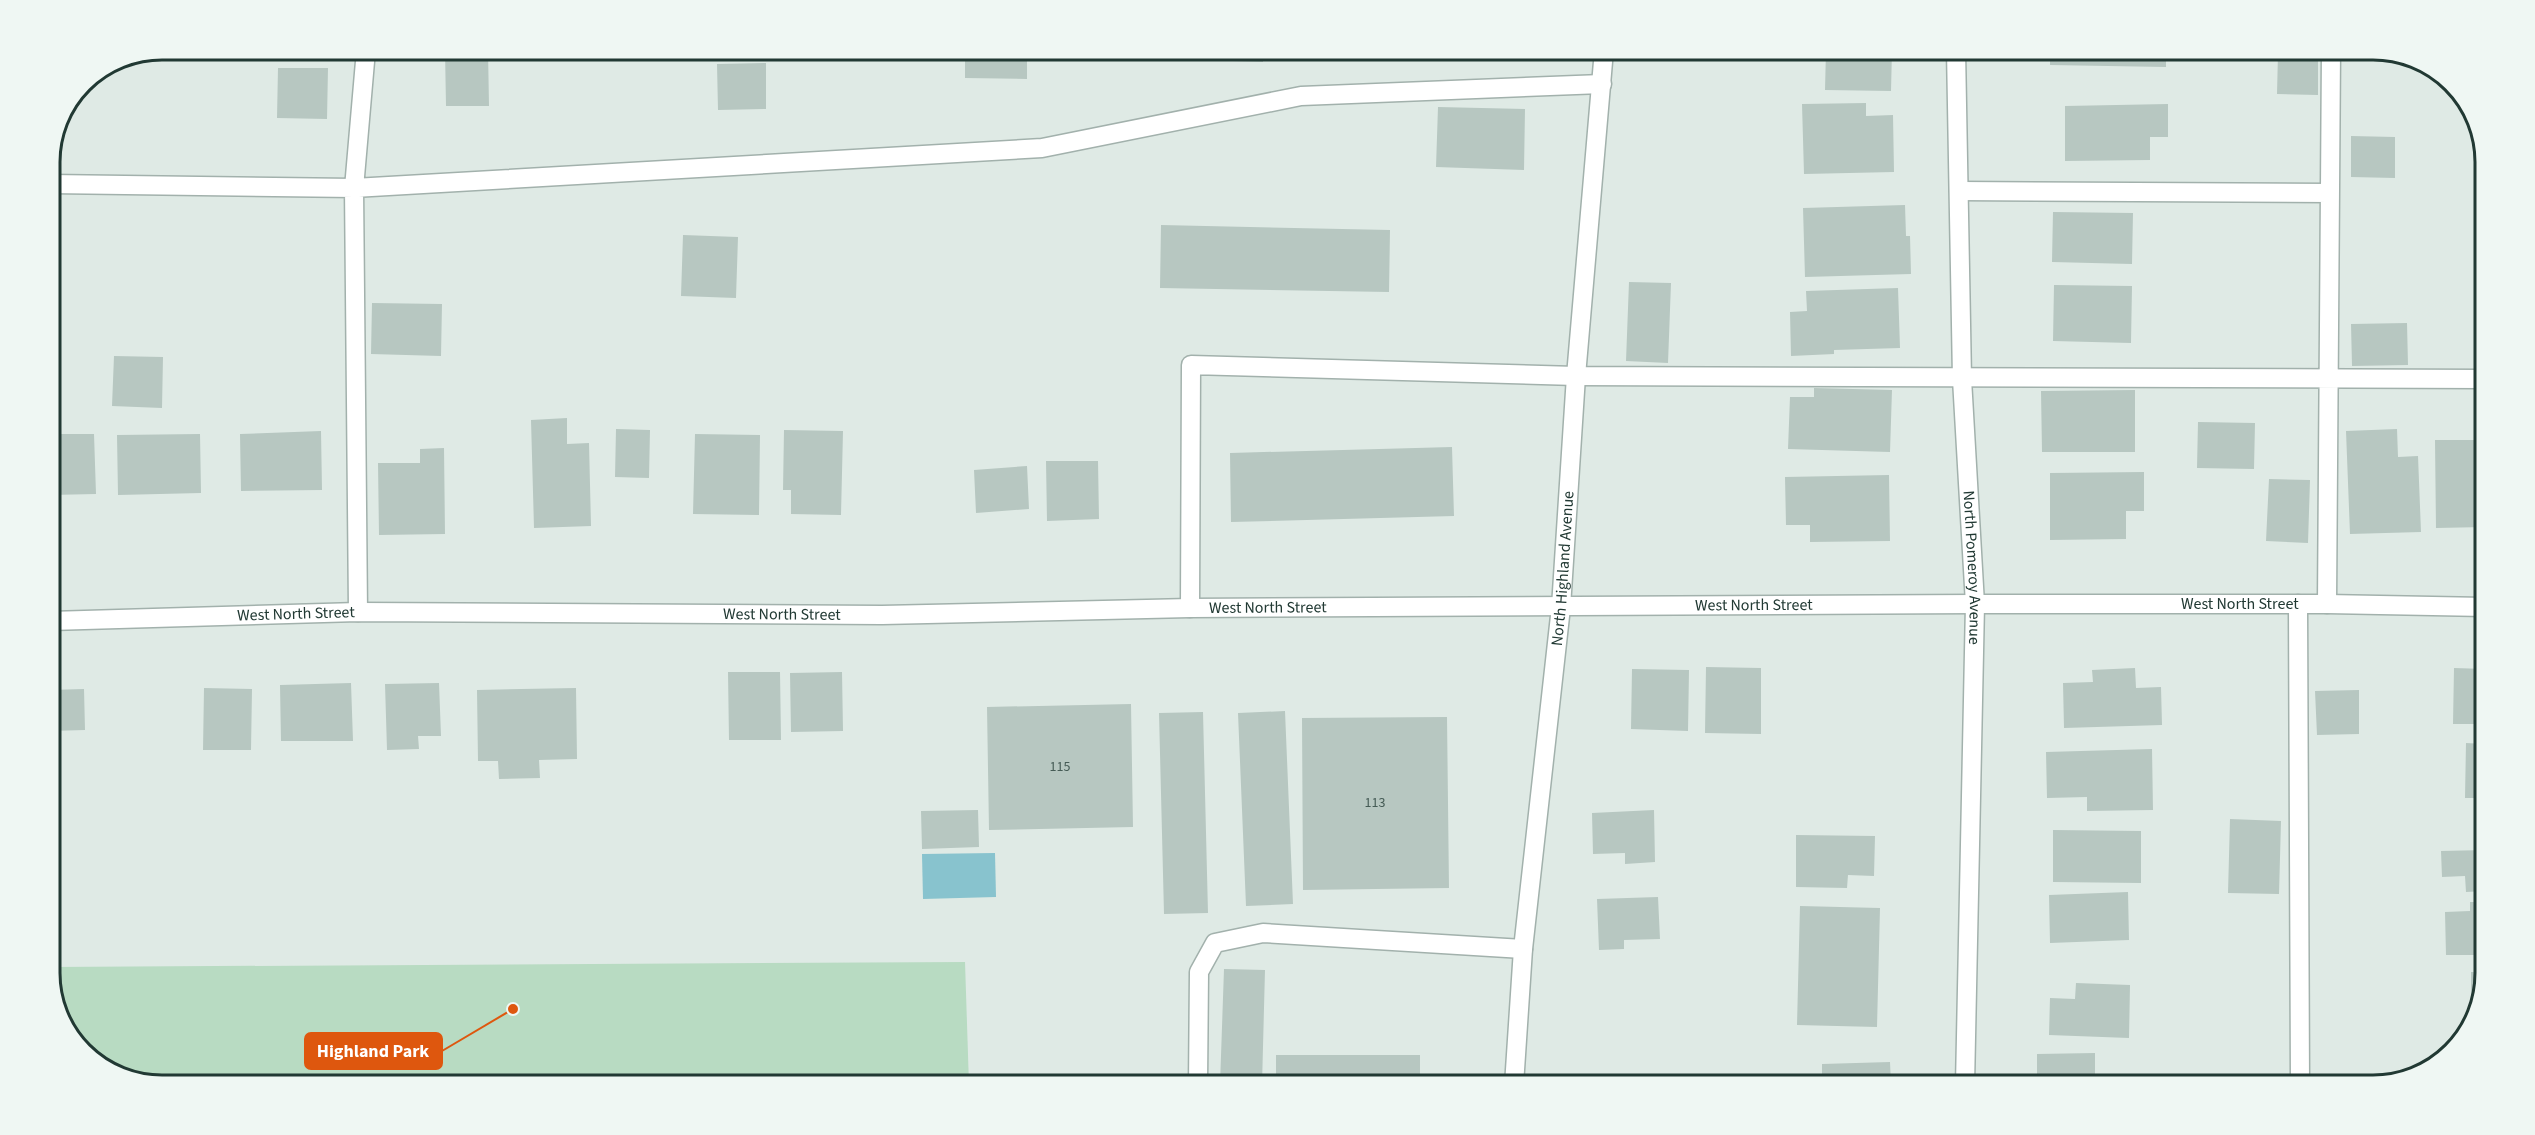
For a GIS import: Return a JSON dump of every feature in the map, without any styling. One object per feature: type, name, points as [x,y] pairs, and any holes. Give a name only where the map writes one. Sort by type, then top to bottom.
[{"type":"street","points":[[358,612],[354,188],[365,60]]},
{"type":"street","name":"North Highland Avenue","points":[[1515,1075],[1522,950],[1561,607],[1576,376],[1603,60]]},
{"type":"street","name":"North Pomeroy Avenue","points":[[1956,60],[1962,378],[1975,604],[1965,1075]]},
{"type":"street","points":[[2327,604],[2331,60]]},
{"type":"street","points":[[60,184],[354,188],[1042,148],[1301,96],[1602,84]]},
{"type":"street","points":[[1959,191],[2330,193]]},
{"type":"street","points":[[1190,608],[1191,365],[1576,376],[2475,378]]},
{"type":"street","name":"West North Street","points":[[60,621],[358,612],[882,615],[1190,608],[1975,604],[2327,604],[2475,607]]},
{"type":"street","points":[[2298,604],[2300,1075]]},
{"type":"street","points":[[1198,1075],[1199,972],[1215,943],[1263,933],[1522,950]]},
{"type":"green space","points":[[965,962],[969,1075],[162,1075],[142,1073],[105,1058],[77,1030],[65,1006],[60,967]]},
{"type":"water","points":[[995,853],[996,897],[923,899],[922,854]]},
{"type":"building","points":[[445,60],[488,60],[489,106],[446,106]]},
{"type":"building","points":[[965,60],[1027,60],[1027,79],[965,78]]},
{"type":"building","points":[[1263,60],[1263,62],[1233,61]]},
{"type":"building","points":[[1826,60],[1892,60],[1891,91],[1825,90]]},
{"type":"building","points":[[2050,60],[2166,60],[2166,67],[2050,65]]},
{"type":"building","points":[[2278,60],[2318,60],[2318,95],[2277,94]]},
{"type":"building","points":[[766,63],[766,109],[718,110],[717,64]]},
{"type":"building","points":[[278,68],[328,68],[327,119],[277,118]]},
{"type":"building","points":[[1866,103],[1866,116],[1893,115],[1894,172],[1804,174],[1802,104]]},
{"type":"building","points":[[2168,104],[2168,137],[2150,137],[2150,160],[2065,161],[2065,106]]},
{"type":"building","points":[[1438,107],[1525,109],[1524,170],[1436,167]]},
{"type":"building","points":[[2351,136],[2395,137],[2395,178],[2351,177]]},
{"type":"building","points":[[1905,205],[1906,236],[1910,236],[1911,274],[1805,277],[1803,208]]},
{"type":"building","points":[[2053,212],[2133,213],[2132,264],[2052,262]]},
{"type":"building","points":[[1161,225],[1390,230],[1389,292],[1160,288]]},
{"type":"building","points":[[683,235],[738,237],[736,298],[681,296]]},
{"type":"building","points":[[1629,282],[1671,283],[1668,363],[1626,361]]},
{"type":"building","points":[[2054,285],[2132,286],[2131,343],[2053,341]]},
{"type":"building","points":[[1898,288],[1900,348],[1834,350],[1834,354],[1791,356],[1790,312],[1807,311],[1806,291]]},
{"type":"building","points":[[372,303],[442,304],[441,356],[371,354]]},
{"type":"building","points":[[2407,323],[2408,365],[2352,366],[2351,324]]},
{"type":"building","points":[[114,356],[163,357],[162,408],[112,406]]},
{"type":"building","points":[[1814,388],[1892,390],[1890,452],[1788,449],[1790,397],[1814,397]]},
{"type":"building","points":[[2135,390],[2135,452],[2042,452],[2041,391]]},
{"type":"building","points":[[567,418],[567,444],[589,443],[591,526],[534,528],[531,420]]},
{"type":"building","points":[[2198,422],[2255,423],[2254,469],[2197,468]]},
{"type":"building","points":[[616,429],[650,430],[649,478],[615,477]]},
{"type":"building","points":[[2397,429],[2398,457],[2418,456],[2421,532],[2350,534],[2346,431]]},
{"type":"building","points":[[784,430],[843,431],[841,515],[791,514],[791,490],[783,490]]},
{"type":"building","points":[[321,431],[322,490],[241,491],[240,434]]},
{"type":"building","points":[[60,434],[94,434],[96,494],[60,495]]},
{"type":"building","points":[[200,434],[201,493],[118,495],[117,435]]},
{"type":"building","points":[[695,434],[760,435],[759,515],[693,514]]},
{"type":"building","points":[[2435,440],[2475,440],[2475,527],[2436,528]]},
{"type":"building","points":[[1452,447],[1454,516],[1231,522],[1230,453]]},
{"type":"building","points":[[444,448],[445,534],[379,535],[378,463],[420,463],[420,449]]},
{"type":"building","points":[[1046,461],[1098,461],[1099,519],[1047,521]]},
{"type":"building","points":[[1027,466],[1029,509],[976,513],[974,470]]},
{"type":"building","points":[[2144,472],[2144,511],[2126,511],[2126,539],[2050,540],[2050,473]]},
{"type":"building","points":[[1889,475],[1890,541],[1810,542],[1810,525],[1786,525],[1785,477]]},
{"type":"building","points":[[2269,479],[2310,480],[2308,543],[2266,541]]},
{"type":"building","points":[[1706,667],[1761,668],[1761,734],[1705,733]]},
{"type":"building","points":[[2135,668],[2136,688],[2161,687],[2162,725],[2064,728],[2063,683],[2093,682],[2092,670]]},
{"type":"building","points":[[2454,668],[2475,669],[2475,724],[2453,724]]},
{"type":"building","points":[[1632,669],[1689,670],[1688,731],[1631,729]]},
{"type":"building","points":[[728,672],[780,672],[781,740],[729,740]]},
{"type":"building","points":[[842,672],[843,731],[791,732],[790,673]]},
{"type":"building","points":[[351,683],[353,741],[281,741],[280,685]]},
{"type":"building","points":[[439,683],[441,736],[418,736],[419,749],[387,750],[385,684]]},
{"type":"building","points":[[204,688],[252,689],[251,750],[203,750]]},
{"type":"building","points":[[576,688],[577,759],[539,760],[540,778],[499,779],[498,761],[478,761],[477,690]]},
{"type":"building","points":[[84,689],[85,730],[60,731],[60,690]]},
{"type":"building","points":[[2359,690],[2359,734],[2317,735],[2315,691]]},
{"type":"building","points":[[1131,704],[1133,827],[989,830],[987,707]]},
{"type":"building","points":[[1285,711],[1293,904],[1246,906],[1238,713]]},
{"type":"building","points":[[1203,712],[1208,913],[1164,914],[1159,713]]},
{"type":"building","points":[[1447,717],[1449,888],[1303,890],[1302,718]]},
{"type":"building","points":[[2466,743],[2475,743],[2475,798],[2465,798]]},
{"type":"building","points":[[2152,749],[2153,810],[2087,811],[2087,797],[2047,798],[2046,752]]},
{"type":"building","points":[[978,810],[979,847],[922,849],[921,811]]},
{"type":"building","points":[[1654,810],[1655,862],[1625,864],[1625,853],[1593,854],[1592,813]]},
{"type":"building","points":[[2230,819],[2281,821],[2279,894],[2228,893]]},
{"type":"building","points":[[2053,830],[2141,831],[2141,883],[2053,882]]},
{"type":"building","points":[[1796,835],[1875,836],[1874,876],[1848,875],[1847,888],[1796,887]]},
{"type":"building","points":[[2475,850],[2475,892],[2466,892],[2465,876],[2442,877],[2441,851]]},
{"type":"building","points":[[2128,892],[2129,940],[2050,943],[2049,895]]},
{"type":"building","points":[[1658,897],[1660,939],[1624,940],[1624,949],[1599,950],[1597,899]]},
{"type":"building","points":[[2470,902],[2475,902],[2475,955],[2446,955],[2445,912],[2470,911]]},
{"type":"building","points":[[1800,906],[1880,908],[1877,1027],[1797,1025]]},
{"type":"building","points":[[1224,969],[1265,970],[1262,1075],[1220,1075]]},
{"type":"building","points":[[2471,972],[2475,972],[2473,993],[2471,999]]},
{"type":"building","points":[[2076,983],[2130,985],[2129,1038],[2049,1035],[2050,998],[2075,999]]},
{"type":"building","points":[[2095,1053],[2095,1075],[2037,1075],[2037,1054]]},
{"type":"building","points":[[1276,1055],[1420,1055],[1420,1075],[1276,1075]]},
{"type":"building","points":[[1890,1062],[1891,1075],[1822,1075],[1822,1064]]},
{"type":"place","name":"Highland Park","points":[[513,1009]]}]
